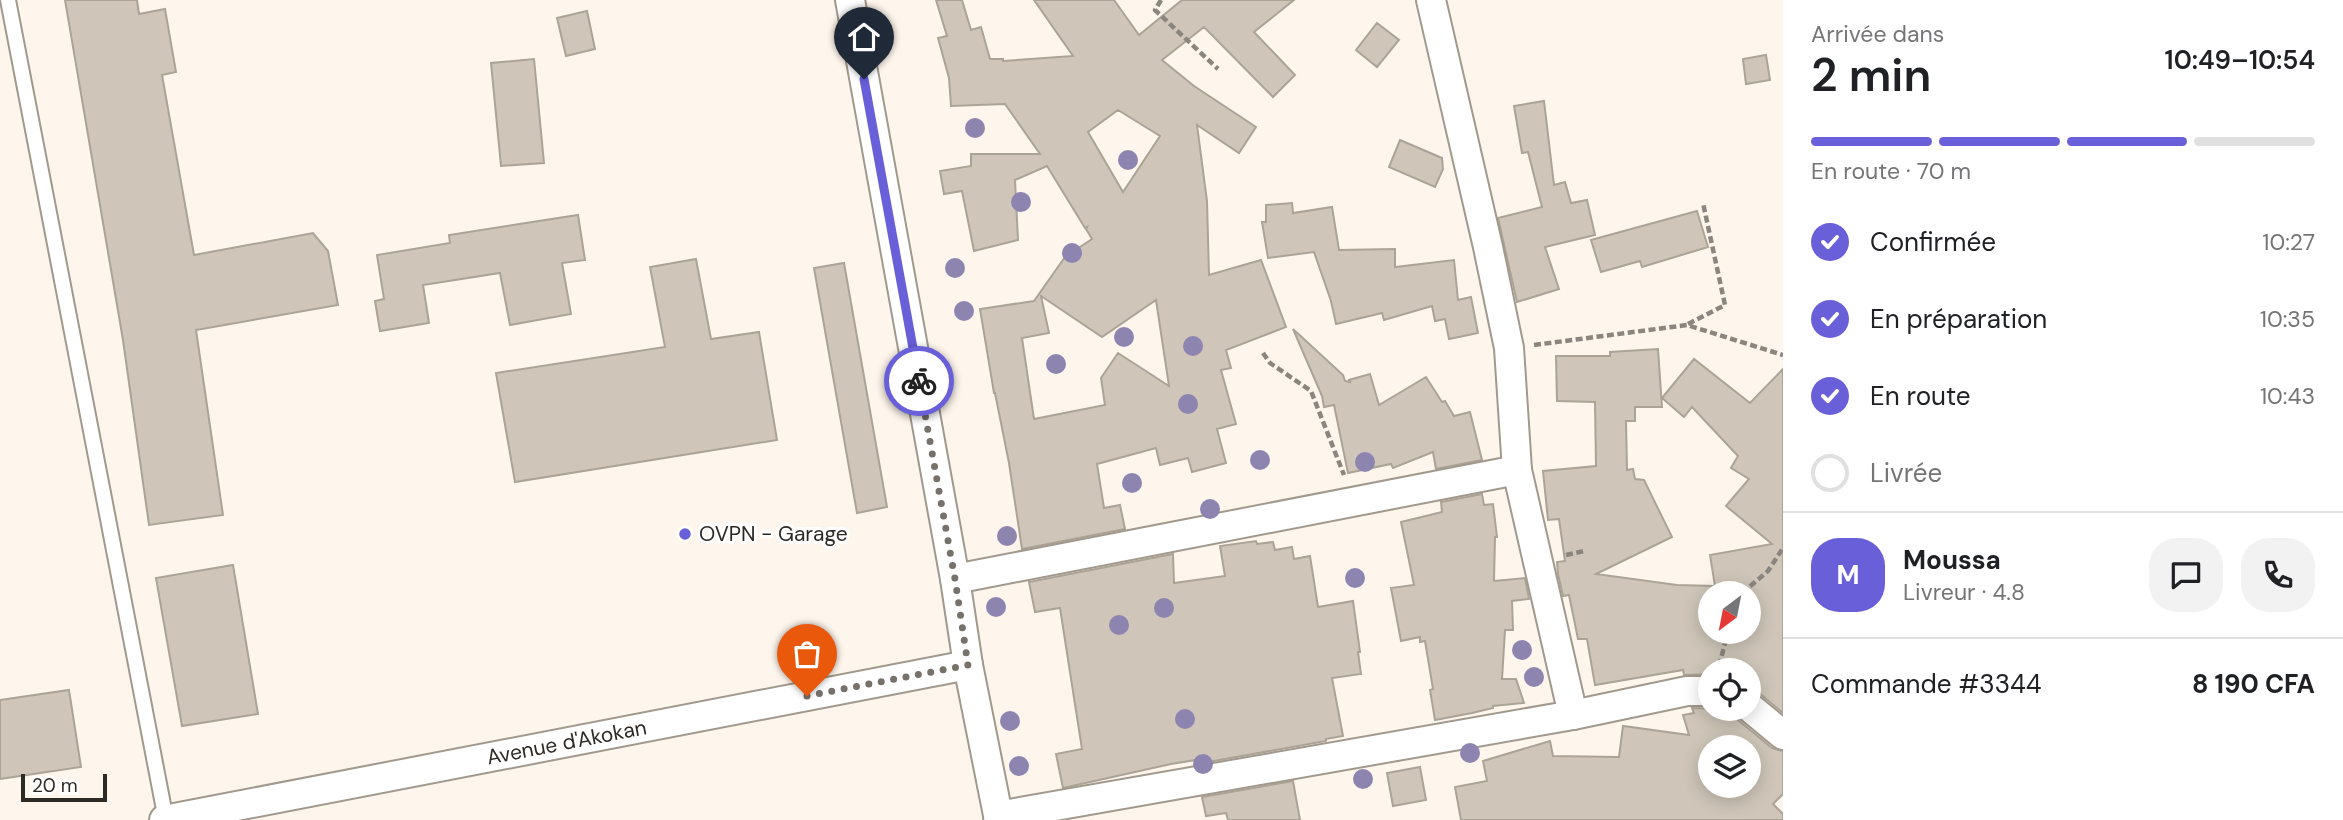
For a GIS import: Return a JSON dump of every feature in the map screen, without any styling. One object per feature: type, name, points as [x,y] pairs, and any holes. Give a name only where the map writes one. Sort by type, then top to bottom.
[{"type":"street","points":[[850,0],[955,579],[968,665],[998,818],[1698,691]]},
{"type":"street","points":[[1431,0],[1509,348],[1517,470],[1573,715]]},
{"type":"street","points":[[955,579],[1517,470]]},
{"type":"street","name":"Avenue d'Akokan","points":[[165,820],[968,665]]},
{"type":"street","points":[[1761,716],[1781,731]]},
{"type":"lane","points":[[8,0],[165,820]]},
{"type":"path","points":[[1161,0],[1155,10],[1219,69]]},
{"type":"path","points":[[1509,348],[1687,324],[1725,305],[1703,203]]},
{"type":"path","points":[[1687,324],[1783,355]]},
{"type":"path","points":[[1263,353],[1270,363],[1311,391],[1345,478],[1346,504]]},
{"type":"path","points":[[1756,581],[1768,571],[1783,548]]},
{"type":"building","points":[[65,0],[137,0],[139,14],[165,9],[176,72],[162,75],[194,255],[313,233],[328,251],[338,305],[196,330],[223,515],[149,525],[123,340]]},
{"type":"building","points":[[936,0],[962,0],[971,30],[981,27],[990,59],[1003,61],[1073,56],[1034,0],[1114,0],[1139,35],[1182,0],[1294,0],[1254,32],[1295,75],[1273,97],[1204,27],[1162,60],[1194,86],[1256,127],[1239,153],[1197,125],[1207,201],[1209,275],[1261,260],[1286,327],[1226,350],[1231,368],[1221,370],[1236,424],[1217,429],[1226,463],[1192,472],[1188,458],[1160,465],[1156,448],[1097,464],[1104,508],[1120,505],[1125,529],[1022,549],[980,309],[1034,301],[1065,257],[1092,239],[1047,166],[1015,180],[1018,240],[974,251],[962,191],[944,194],[940,171],[971,166],[971,154],[1040,154],[1005,104],[951,106],[949,78],[938,38],[947,36]],"holes":[[[1118,110],[1160,136],[1123,192],[1088,132]],[[1041,296],[1102,337],[1156,300],[1169,386],[1118,353],[1101,378],[1105,405],[1034,419],[1022,338],[1049,333]]]},
{"type":"building","points":[[587,11],[595,49],[566,56],[557,18]]},
{"type":"building","points":[[1377,23],[1399,40],[1377,67],[1356,50]]},
{"type":"building","points":[[1766,55],[1770,80],[1746,84],[1743,59]]},
{"type":"building","points":[[534,59],[544,163],[501,166],[491,63]]},
{"type":"building","points":[[1544,101],[1554,185],[1565,182],[1571,203],[1587,200],[1595,235],[1545,247],[1559,289],[1517,302],[1498,218],[1542,207],[1528,152],[1522,153],[1514,106]]},
{"type":"building","points":[[1400,140],[1442,158],[1443,169],[1435,187],[1389,167]]},
{"type":"building","points":[[1292,203],[1293,213],[1332,207],[1339,250],[1395,249],[1395,267],[1454,260],[1458,300],[1471,297],[1478,333],[1449,339],[1445,319],[1435,321],[1432,306],[1384,320],[1382,313],[1336,324],[1314,252],[1268,258],[1262,222],[1266,222],[1266,205]]},
{"type":"building","points":[[1697,211],[1708,247],[1642,267],[1640,261],[1601,272],[1591,240]]},
{"type":"building","points":[[578,215],[585,260],[562,263],[571,314],[510,325],[500,273],[423,285],[429,323],[380,331],[375,301],[384,299],[377,255],[450,243],[449,235]]},
{"type":"building","points":[[696,259],[711,339],[759,332],[777,440],[515,482],[496,373],[665,347],[650,267]]},
{"type":"building","points":[[844,263],[887,507],[857,513],[814,268]]},
{"type":"building","points":[[1293,329],[1343,375],[1345,381],[1350,382],[1349,380],[1370,374],[1379,405],[1426,377],[1454,416],[1470,412],[1482,460],[1436,469],[1433,452],[1393,468],[1391,464],[1348,473],[1334,405],[1324,407],[1322,396]]},
{"type":"building","points":[[1658,349],[1662,407],[1635,407],[1635,421],[1626,421],[1627,470],[1633,469],[1635,479],[1644,480],[1672,537],[1596,574],[1698,586],[1698,644],[1761,644],[1761,581],[1714,581],[1710,555],[1772,544],[1726,506],[1749,479],[1731,468],[1738,456],[1692,407],[1684,417],[1662,398],[1694,359],[1750,403],[1783,369],[1783,713],[1761,695],[1761,658],[1698,658],[1698,674],[1684,675],[1683,670],[1595,685],[1587,639],[1578,639],[1569,595],[1563,596],[1557,562],[1565,561],[1559,519],[1548,520],[1543,471],[1596,466],[1595,402],[1557,401],[1556,356],[1610,356],[1610,352]]},
{"type":"building","points":[[1482,494],[1484,505],[1493,504],[1497,537],[1494,581],[1525,578],[1529,599],[1512,601],[1513,630],[1505,630],[1502,679],[1516,679],[1524,703],[1493,706],[1435,720],[1425,641],[1420,642],[1420,637],[1401,641],[1391,588],[1414,585],[1401,522],[1442,512],[1441,502]]},
{"type":"building","points":[[1256,541],[1257,544],[1273,542],[1275,550],[1292,547],[1294,559],[1310,556],[1318,607],[1353,601],[1361,674],[1332,678],[1343,736],[1197,764],[1196,760],[1171,764],[1063,788],[1056,754],[1082,749],[1060,608],[1035,612],[1029,582],[1173,554],[1174,583],[1225,576],[1220,546]]},
{"type":"building","points":[[233,565],[258,714],[182,726],[156,578]]},
{"type":"building","points":[[69,690],[81,767],[0,779],[0,700]]},
{"type":"building","points":[[1692,708],[1698,708],[1698,721],[1739,721],[1756,735],[1698,735],[1698,798],[1761,798],[1761,739],[1772,748],[1783,751],[1783,794],[1773,804],[1783,814],[1783,820],[1461,820],[1455,787],[1487,781],[1483,761],[1550,741],[1553,756],[1619,757],[1623,726],[1689,735],[1683,715],[1694,713]]},
{"type":"building","points":[[1420,767],[1426,800],[1393,806],[1387,773]]},
{"type":"building","points":[[1293,781],[1300,820],[1228,820],[1226,813],[1206,816],[1202,797]]},
{"type":"way so far","points":[[807,696],[968,665],[919,381]]},
{"type":"place","name":"OVPN - Garage","points":[[685,534]]},
{"type":"route","points":[[864,79],[919,381]]}]
